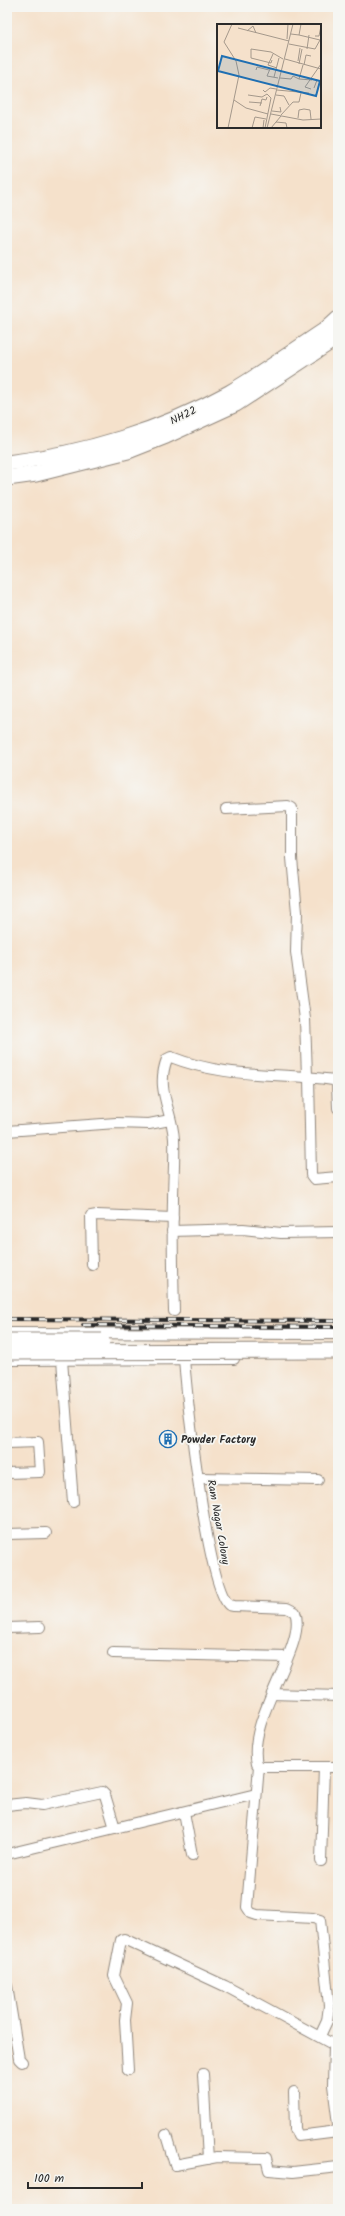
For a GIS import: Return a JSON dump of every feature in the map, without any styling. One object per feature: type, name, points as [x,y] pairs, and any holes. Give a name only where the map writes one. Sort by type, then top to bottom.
[{"type":"highway","name":"NH22","points":[[7,463],[35,460],[98,444],[164,424],[229,393],[326,330],[338,318]]},
{"type":"highway","name":"NH22","points":[[7,478],[36,474],[128,451],[166,436],[236,404],[338,337]]},
{"type":"highway","points":[[7,1341],[338,1342]]},
{"type":"highway","points":[[7,1352],[338,1351]]},
{"type":"street","points":[[226,809],[288,806],[292,808],[292,858],[297,898],[296,952],[306,1019],[311,1175],[314,1179],[338,1177]]},
{"type":"street","points":[[174,1311],[172,1231],[174,1155],[170,1120],[162,1087],[163,1070],[169,1057],[194,1066],[228,1073],[308,1076],[336,1082],[338,1108]]},
{"type":"street","points":[[7,1131],[116,1123],[148,1124],[170,1120]]},
{"type":"street","points":[[92,1265],[91,1216],[97,1214],[173,1218]]},
{"type":"street","points":[[172,1231],[243,1229],[281,1233],[338,1232]]},
{"type":"street","points":[[7,1333],[338,1334]]},
{"type":"street","points":[[139,1360],[140,1333]]},
{"type":"street","points":[[7,1360],[338,1358]]},
{"type":"street","name":"Ram Nagar Colony","points":[[184,1359],[186,1393],[210,1553],[224,1598],[229,1605],[234,1606],[287,1608],[295,1612],[296,1630],[260,1725],[247,1907],[251,1913],[257,1915],[313,1918],[320,1920],[329,2006],[327,2021],[320,2036]]},
{"type":"street","points":[[62,1360],[73,1502]]},
{"type":"street","points":[[7,1443],[38,1442],[40,1472],[7,1473]]},
{"type":"street","points":[[199,1478],[318,1480]]},
{"type":"street","points":[[7,1534],[46,1533]]},
{"type":"street","points":[[7,1628],[40,1627]]},
{"type":"street","points":[[113,1654],[287,1657]]},
{"type":"street","points":[[272,1694],[338,1696]]},
{"type":"street","points":[[258,1764],[324,1768],[338,1767]]},
{"type":"street","points":[[321,1861],[324,1768]]},
{"type":"street","points":[[7,1805],[26,1803],[42,1804],[102,1792],[115,1828]]},
{"type":"street","points":[[7,1854],[256,1794]]},
{"type":"street","points":[[184,1812],[192,1855]]},
{"type":"street","points":[[128,2070],[125,2020],[127,2003],[114,1976],[123,1939],[225,1986],[336,2046],[333,2085],[338,2124]]},
{"type":"street","points":[[7,1986],[19,2059],[22,2062]]},
{"type":"street","points":[[203,2074],[208,2158]]},
{"type":"street","points":[[294,2092],[295,2129],[298,2136],[338,2131]]},
{"type":"street","points":[[166,2135],[175,2165],[208,2158],[222,2157],[264,2158],[267,2159],[270,2171],[285,2172],[338,2167]]},
{"type":"railway","points":[[7,1319],[338,1321]]},
{"type":"railway","points":[[83,1325],[338,1327]]},
{"type":"place","name":"Powder Factory","points":[[168,1439]]}]
